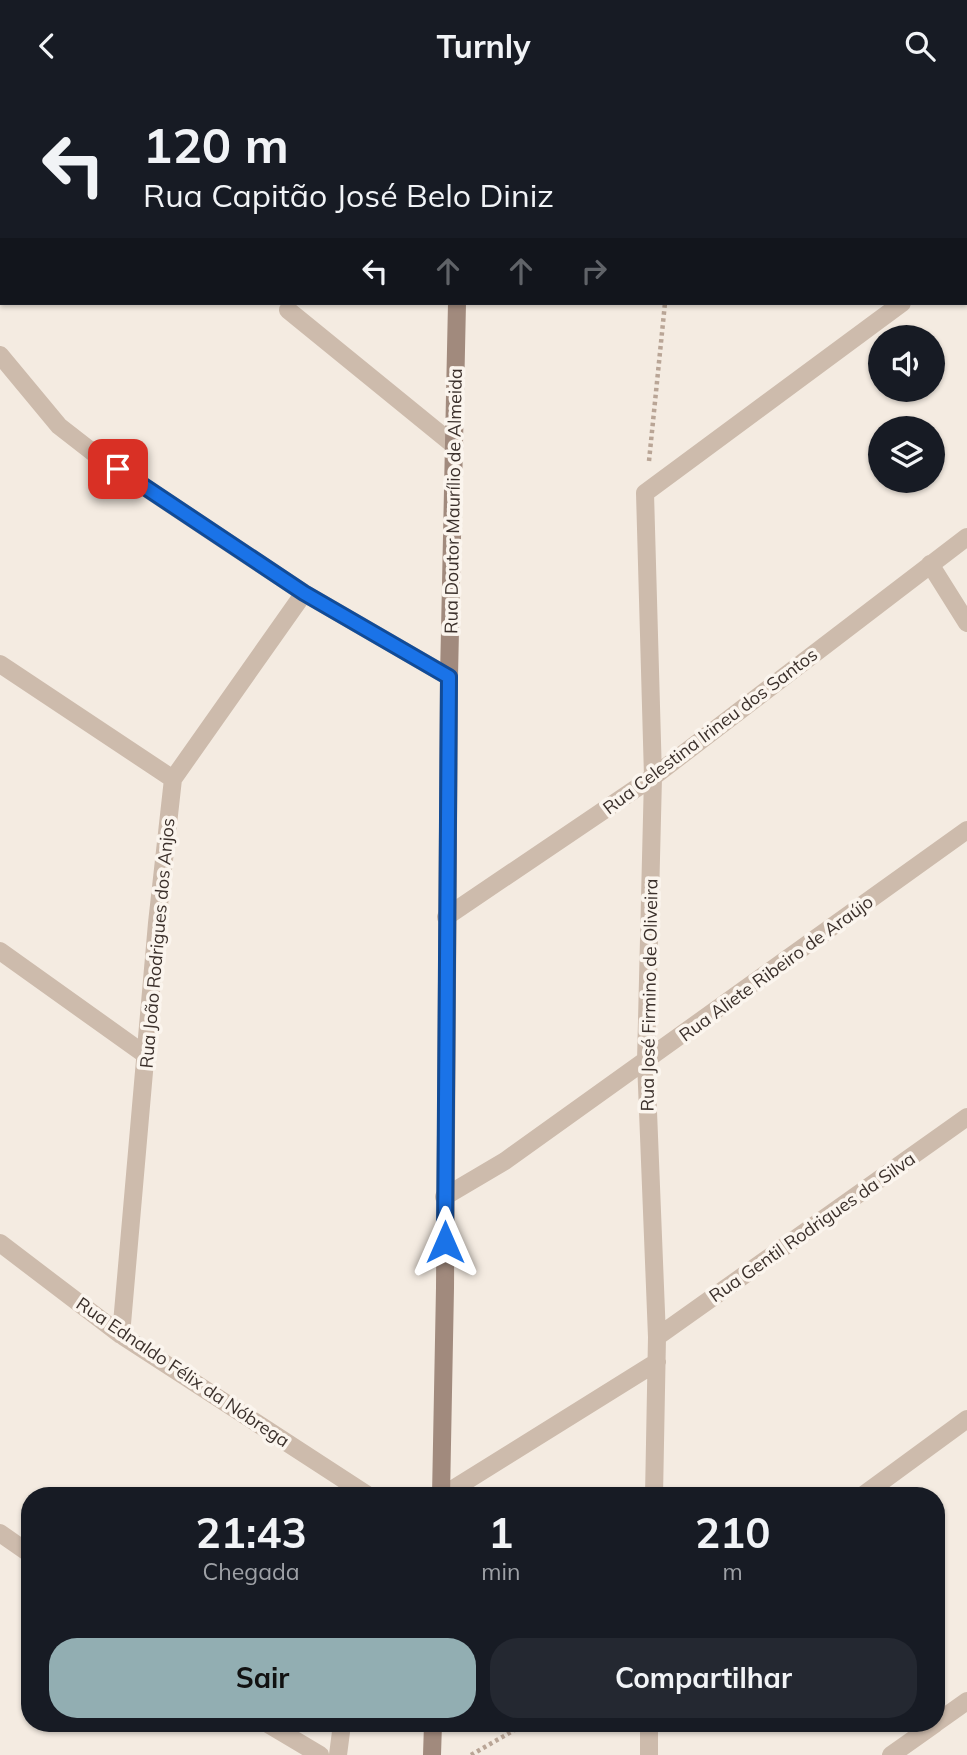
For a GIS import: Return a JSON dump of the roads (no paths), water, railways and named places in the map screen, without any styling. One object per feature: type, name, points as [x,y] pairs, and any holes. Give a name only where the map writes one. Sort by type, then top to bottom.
[{"type":"main road","name":"Rua Doutor Maurílio de Almeida","points":[[441,1487],[449,677],[457,305]]},
{"type":"main road","points":[[432,1755],[433,1732]]},
{"type":"street","name":"Rua José Firmino de Oliveira","points":[[654,1487],[657,1337],[646,1061],[653,777],[645,493],[899,305]]},
{"type":"street","points":[[288,310],[455,446]]},
{"type":"street","points":[[0,355],[59,426],[95,454],[304,593],[449,677]]},
{"type":"street","name":"Rua Celestina Irineu dos Santos","points":[[446,916],[653,777],[967,537]]},
{"type":"street","points":[[930,564],[967,623]]},
{"type":"street","name":"Rua João Rodrigues dos Anjos","points":[[121,1335],[157,923],[173,779],[304,593]]},
{"type":"street","points":[[0,664],[173,779]]},
{"type":"street","name":"Rua Aliete Ribeiro de Araújo","points":[[444,1196],[505,1161],[967,830]]},
{"type":"street","points":[[0,951],[147,1056]]},
{"type":"street","name":"Rua Gentil Rodrigues da Silva","points":[[657,1337],[967,1117]]},
{"type":"street","name":"Rua Ednaldo Félix da Nóbrega","points":[[0,1243],[121,1335],[355,1487]]},
{"type":"street","points":[[456,1487],[657,1362]]},
{"type":"street","points":[[874,1487],[967,1419]]},
{"type":"street","points":[[0,1533],[21,1548]]},
{"type":"street","points":[[945,1716],[967,1701]]},
{"type":"street","points":[[281,1732],[320,1755]]},
{"type":"street","points":[[338,1755],[341,1732]]},
{"type":"street","points":[[649,1732],[649,1755]]},
{"type":"street","points":[[891,1755],[923,1732]]}]
